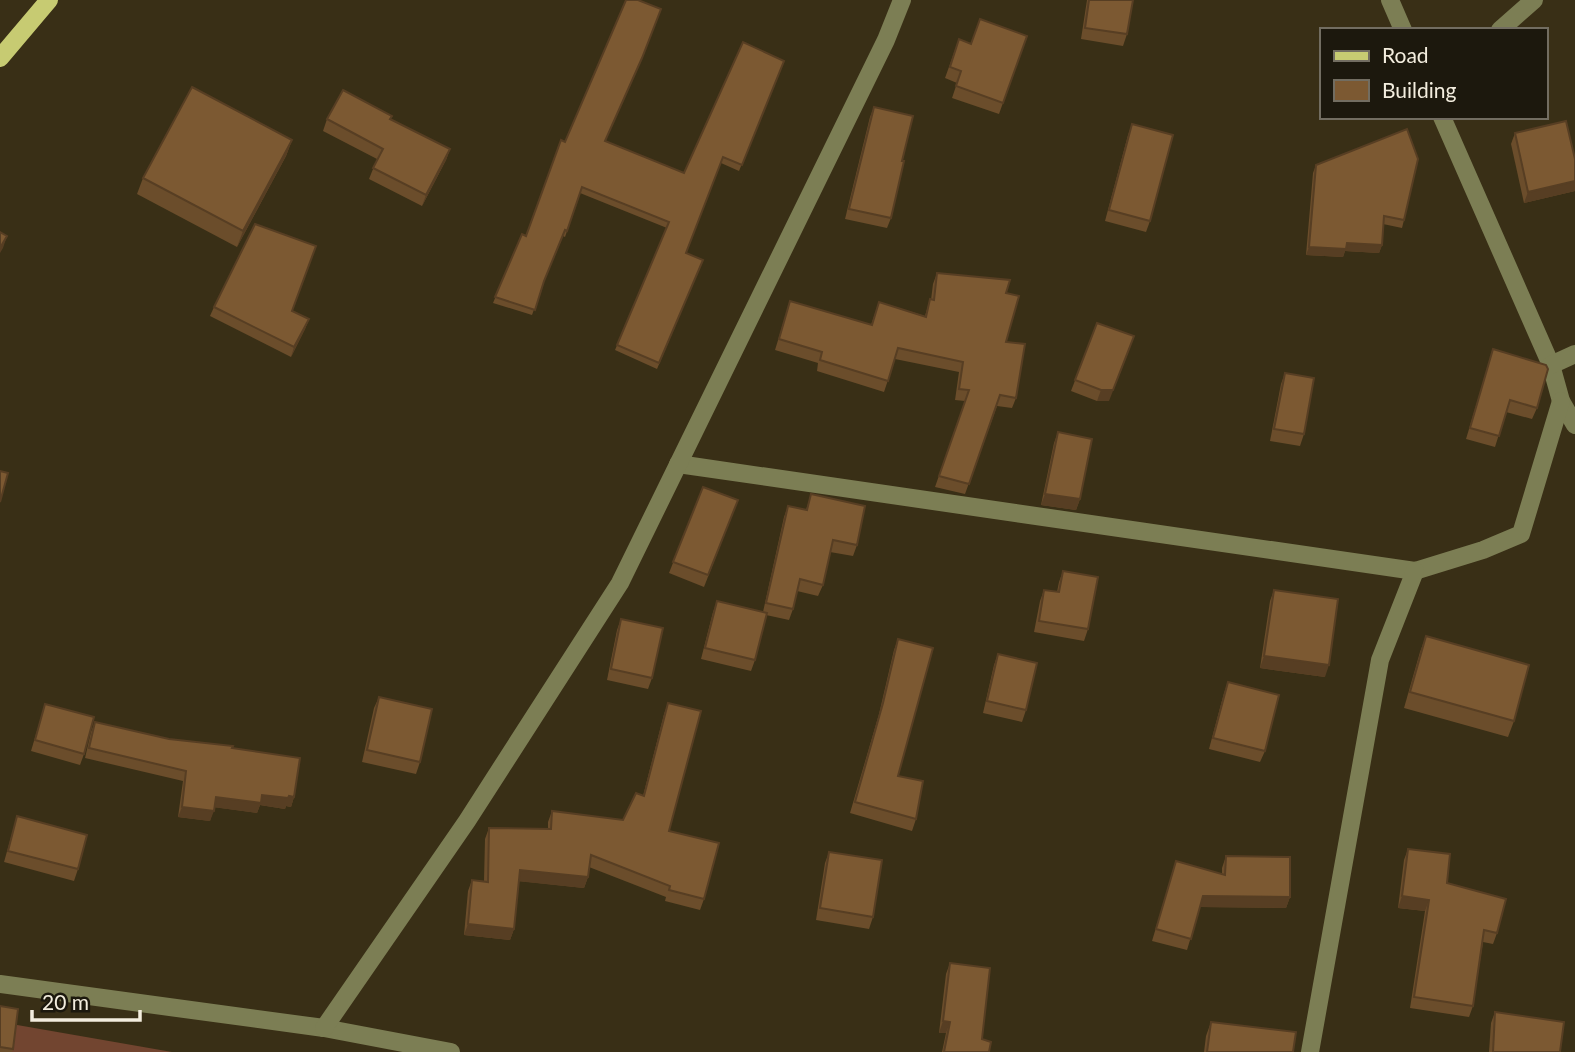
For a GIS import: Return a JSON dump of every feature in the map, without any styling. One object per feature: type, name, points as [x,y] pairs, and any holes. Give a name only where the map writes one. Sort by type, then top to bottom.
[{"type":"main road","points":[[0,58],[49,0]]},
{"type":"street","points":[[324,1028],[467,821],[620,583],[886,40],[902,0]]},
{"type":"street","points":[[1390,0],[1402,28]]},
{"type":"street","points":[[1502,28],[1534,0]]},
{"type":"street","points":[[1443,119],[1550,365],[1561,401],[1575,425]]},
{"type":"street","points":[[1550,365],[1575,354]]},
{"type":"street","points":[[678,464],[1415,571],[1483,551],[1521,534],[1561,401]]},
{"type":"street","points":[[1310,1052],[1380,660],[1415,571]]},
{"type":"street","points":[[0,984],[324,1028],[451,1052]]},
{"type":"shaded area","points":[[0,1022],[172,1052],[0,1052]]},
{"type":"building","points":[[626,0],[638,0],[661,9],[605,141],[684,173],[743,42],[784,61],[742,165],[723,157],[686,253],[703,260],[659,363],[617,345],[669,222],[582,187],[535,310],[495,297],[522,234],[526,236],[561,140],[565,142]]},
{"type":"building","points":[[1089,0],[1133,0],[1127,34],[1085,28]]},
{"type":"building","points":[[980,19],[1027,36],[1003,103],[956,86],[961,71],[950,67],[959,39],[971,44]]},
{"type":"building","points":[[192,87],[292,140],[243,231],[143,178]]},
{"type":"building","points":[[343,90],[392,116],[390,119],[450,149],[426,195],[373,168],[383,149],[327,119]]},
{"type":"building","points":[[874,107],[913,116],[891,218],[849,209]]},
{"type":"building","points":[[1566,121],[1575,159],[1575,181],[1528,192],[1515,133]]},
{"type":"building","points":[[1132,124],[1173,135],[1150,221],[1109,210]]},
{"type":"building","points":[[1407,129],[1418,159],[1404,220],[1384,216],[1382,245],[1347,243],[1346,249],[1309,247],[1316,165]]},
{"type":"building","points":[[255,224],[316,246],[292,311],[309,319],[294,347],[214,307]]},
{"type":"building","points":[[0,232],[7,236],[0,248]]},
{"type":"building","points":[[937,273],[1010,280],[1006,293],[1019,296],[1006,342],[1025,344],[1016,398],[1000,395],[969,484],[939,476],[969,390],[959,389],[963,362],[898,348],[888,381],[820,360],[822,352],[779,339],[790,301],[872,325],[879,302],[926,317],[930,299],[934,300]]},
{"type":"building","points":[[1097,323],[1134,336],[1113,390],[1101,390],[1075,380]]},
{"type":"building","points":[[1493,349],[1546,365],[1548,369],[1537,408],[1510,400],[1499,436],[1470,428]]},
{"type":"building","points":[[1285,373],[1314,378],[1304,434],[1274,429]]},
{"type":"building","points":[[1058,432],[1092,439],[1080,499],[1045,494]]},
{"type":"building","points":[[0,471],[8,473],[0,502]]},
{"type":"building","points":[[703,487],[738,500],[708,575],[673,562]]},
{"type":"building","points":[[811,494],[865,506],[857,545],[833,540],[823,585],[800,579],[793,609],[766,603],[788,506],[807,510]]},
{"type":"building","points":[[1063,571],[1098,577],[1088,629],[1039,621],[1044,590],[1059,592]]},
{"type":"building","points":[[1274,590],[1338,599],[1329,665],[1264,656]]},
{"type":"building","points":[[717,601],[767,613],[755,660],[705,648]]},
{"type":"building","points":[[621,619],[663,628],[652,678],[611,669]]},
{"type":"building","points":[[1426,636],[1529,665],[1514,721],[1410,692]]},
{"type":"building","points":[[898,639],[933,648],[898,776],[923,781],[916,819],[855,802]]},
{"type":"building","points":[[998,654],[1037,663],[1026,710],[987,701]]},
{"type":"building","points":[[1228,682],[1279,695],[1265,751],[1213,738]]},
{"type":"building","points":[[379,697],[432,709],[420,762],[367,750]]},
{"type":"building","points":[[668,703],[701,711],[669,831],[719,843],[704,899],[669,890],[670,886],[591,855],[588,877],[520,870],[514,929],[468,924],[472,880],[488,882],[489,828],[551,829],[552,811],[623,820],[636,793],[644,796]]},
{"type":"building","points":[[45,704],[94,717],[84,754],[35,740]]},
{"type":"building","points":[[95,722],[169,739],[233,746],[232,748],[300,758],[294,797],[262,795],[261,803],[216,797],[214,811],[182,807],[186,771],[89,748]]},
{"type":"building","points":[[17,816],[87,835],[78,869],[8,851]]},
{"type":"building","points":[[1408,849],[1450,854],[1447,883],[1506,899],[1497,933],[1484,930],[1473,1006],[1414,997],[1429,900],[1402,896]]},
{"type":"building","points":[[829,852],[882,860],[873,917],[820,908]]},
{"type":"building","points":[[1226,856],[1290,857],[1290,897],[1203,896],[1191,939],[1156,929],[1176,861],[1225,875]]},
{"type":"building","points":[[950,963],[990,968],[982,1039],[991,1042],[989,1052],[944,1052],[950,1022],[943,1021]]},
{"type":"building","points":[[0,1006],[18,1009],[13,1049],[0,1047]]},
{"type":"building","points":[[1495,1012],[1564,1022],[1560,1052],[1493,1052]]},
{"type":"building","points":[[1211,1022],[1296,1032],[1293,1052],[1207,1052]]}]
